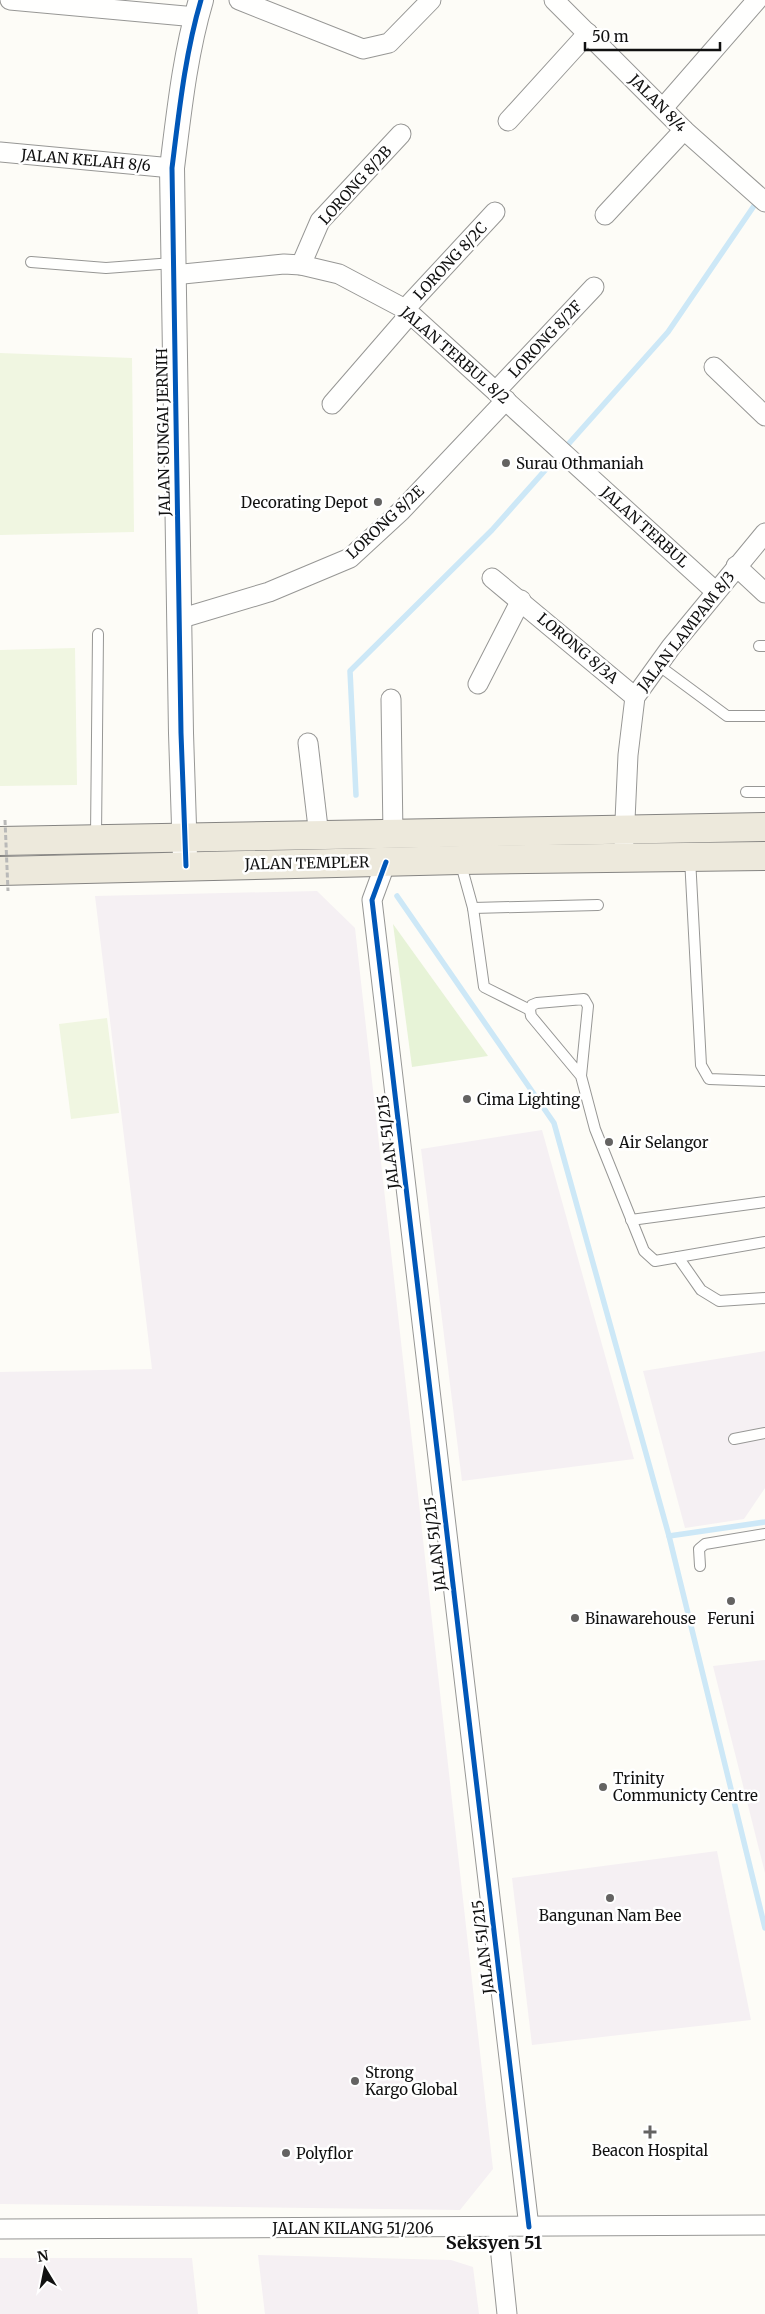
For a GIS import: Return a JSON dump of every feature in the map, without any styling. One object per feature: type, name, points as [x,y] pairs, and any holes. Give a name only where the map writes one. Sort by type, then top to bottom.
[{"type":"main road","name":"JALAN TEMPLER","points":[[2,831],[96,841],[765,827]]},
{"type":"main road","name":"JALAN TEMPLER","points":[[4,881],[186,866],[765,856]]},
{"type":"street","points":[[10,0],[199,9]]},
{"type":"street","points":[[239,0],[362,49],[389,43],[431,0]]},
{"type":"street","name":"JALAN 8/4","points":[[554,0],[684,130],[765,202]]},
{"type":"street","points":[[663,108],[756,0]]},
{"type":"street","name":"JALAN SUNGAI JERNIH","points":[[186,866],[179,619],[172,168],[181,97],[199,9]]},
{"type":"street","points":[[508,121],[588,33]]},
{"type":"street","points":[[605,215],[684,130]]},
{"type":"street","name":"LORONG 8/2B","points":[[301,265],[320,221],[401,134]]},
{"type":"street","name":"JALAN KELAH 8/6","points":[[0,152],[172,168]]},
{"type":"street","name":"LORONG 8/2C","points":[[332,404],[408,311],[495,212]]},
{"type":"street","name":"JALAN TERBUL 8/2","points":[[173,269],[284,264],[301,265],[339,274],[408,311],[553,443]]},
{"type":"street","name":"LORONG 8/2F","points":[[501,396],[594,287]]},
{"type":"street","points":[[714,367],[765,416]]},
{"type":"street","name":"LORONG 8/2E","points":[[179,619],[269,592],[350,558],[401,511],[501,396]]},
{"type":"street","name":"JALAN TERBUL","points":[[553,443],[715,591]]},
{"type":"street","name":"JALAN LAMPAM 8/3","points":[[624,858],[628,755],[635,697],[715,591],[765,533]]},
{"type":"street","points":[[736,566],[765,593]]},
{"type":"street","name":"LORONG 8/3A","points":[[492,578],[521,600],[635,697]]},
{"type":"street","name":"LORONG 8/3A","points":[[478,684],[521,600]]},
{"type":"street","points":[[391,699],[393,834]]},
{"type":"street","points":[[308,742],[319,836]]},
{"type":"street","name":"JALAN 51/215","points":[[386,862],[372,900],[529,2227]]},
{"type":"street","name":"JALAN KILANG 51/206","points":[[0,2229],[765,2226]]},
{"type":"street","points":[[498,2227],[507,2314]]},
{"type":"lane","points":[[31,262],[106,268],[173,269]]},
{"type":"lane","points":[[96,841],[98,634]]},
{"type":"lane","points":[[658,665],[727,716],[765,716]]},
{"type":"lane","points":[[746,792],[765,792]]},
{"type":"lane","points":[[690,857],[701,1065],[709,1079],[765,1082]]},
{"type":"lane","points":[[460,860],[473,908],[484,987],[530,1010]]},
{"type":"lane","points":[[473,908],[598,906]]},
{"type":"lane","points":[[581,1076],[531,1016],[530,1010],[532,1005],[584,999],[588,1006],[581,1076],[595,1129],[631,1220],[644,1251],[655,1261],[765,1242]]},
{"type":"lane","points":[[631,1220],[765,1202]]},
{"type":"lane","points":[[678,1257],[701,1290],[719,1301],[765,1298]]},
{"type":"lane","points":[[734,1439],[765,1433]]},
{"type":"lane","points":[[700,1566],[699,1549],[705,1544],[765,1534]]},
{"type":"path","points":[[2,831],[4,881]]},
{"type":"shaded area","points":[[317,891],[355,928],[493,2169],[460,2210],[0,2204],[0,1372],[152,1369],[95,896]]},
{"type":"shaded area","points":[[542,1130],[634,1459],[462,1481],[421,1149]]},
{"type":"shaded area","points":[[765,1351],[765,1488],[744,1519],[685,1528],[643,1371]]},
{"type":"shaded area","points":[[765,1660],[765,1873],[713,1666]]},
{"type":"shaded area","points":[[717,1851],[751,2020],[532,2045],[512,1878]]},
{"type":"shaded area","points":[[258,2255],[451,2260],[473,2267],[479,2314],[265,2314]]},
{"type":"shaded area","points":[[0,2258],[192,2258],[198,2314],[0,2314]]},
{"type":"green space","points":[[0,353],[132,358],[134,532],[0,535]]},
{"type":"green space","points":[[75,648],[77,785],[0,786],[0,650]]},
{"type":"green space","points":[[393,924],[488,1056],[412,1067]]},
{"type":"green space","points":[[107,1018],[119,1113],[71,1119],[59,1024]]},
{"type":"waterway","points":[[356,795],[350,671],[492,530],[668,332],[758,200]]},
{"type":"waterway","points":[[397,896],[554,1123],[669,1536],[765,1928]]},
{"type":"waterway","points":[[669,1536],[765,1522]]},
{"type":"cycle path","points":[[186,866],[181,733],[172,168],[187,62],[201,0]]},
{"type":"cycle path","points":[[386,862],[372,900],[529,2227]]},
{"type":"place","name":"Surau Othmaniah","points":[[506,463]]},
{"type":"place","name":"Decorating Depot","points":[[378,502]]},
{"type":"place","name":"Cima Lighting","points":[[467,1099]]},
{"type":"place","name":"Air Selangor","points":[[609,1142]]},
{"type":"place","name":"Feruni","points":[[731,1601]]},
{"type":"place","name":"Binawarehouse","points":[[575,1618]]},
{"type":"place","name":"Trinity Communicty Centre","points":[[603,1787]]},
{"type":"place","name":"Bangunan Nam Bee","points":[[610,1898]]},
{"type":"place","name":"Strong Kargo Global","points":[[355,2081]]},
{"type":"place","name":"Beacon Hospital","points":[[650,2132]]},
{"type":"place","name":"Polyflor","points":[[286,2153]]},
{"type":"district","name":"Seksyen 51","points":[[494,2242]]}]
